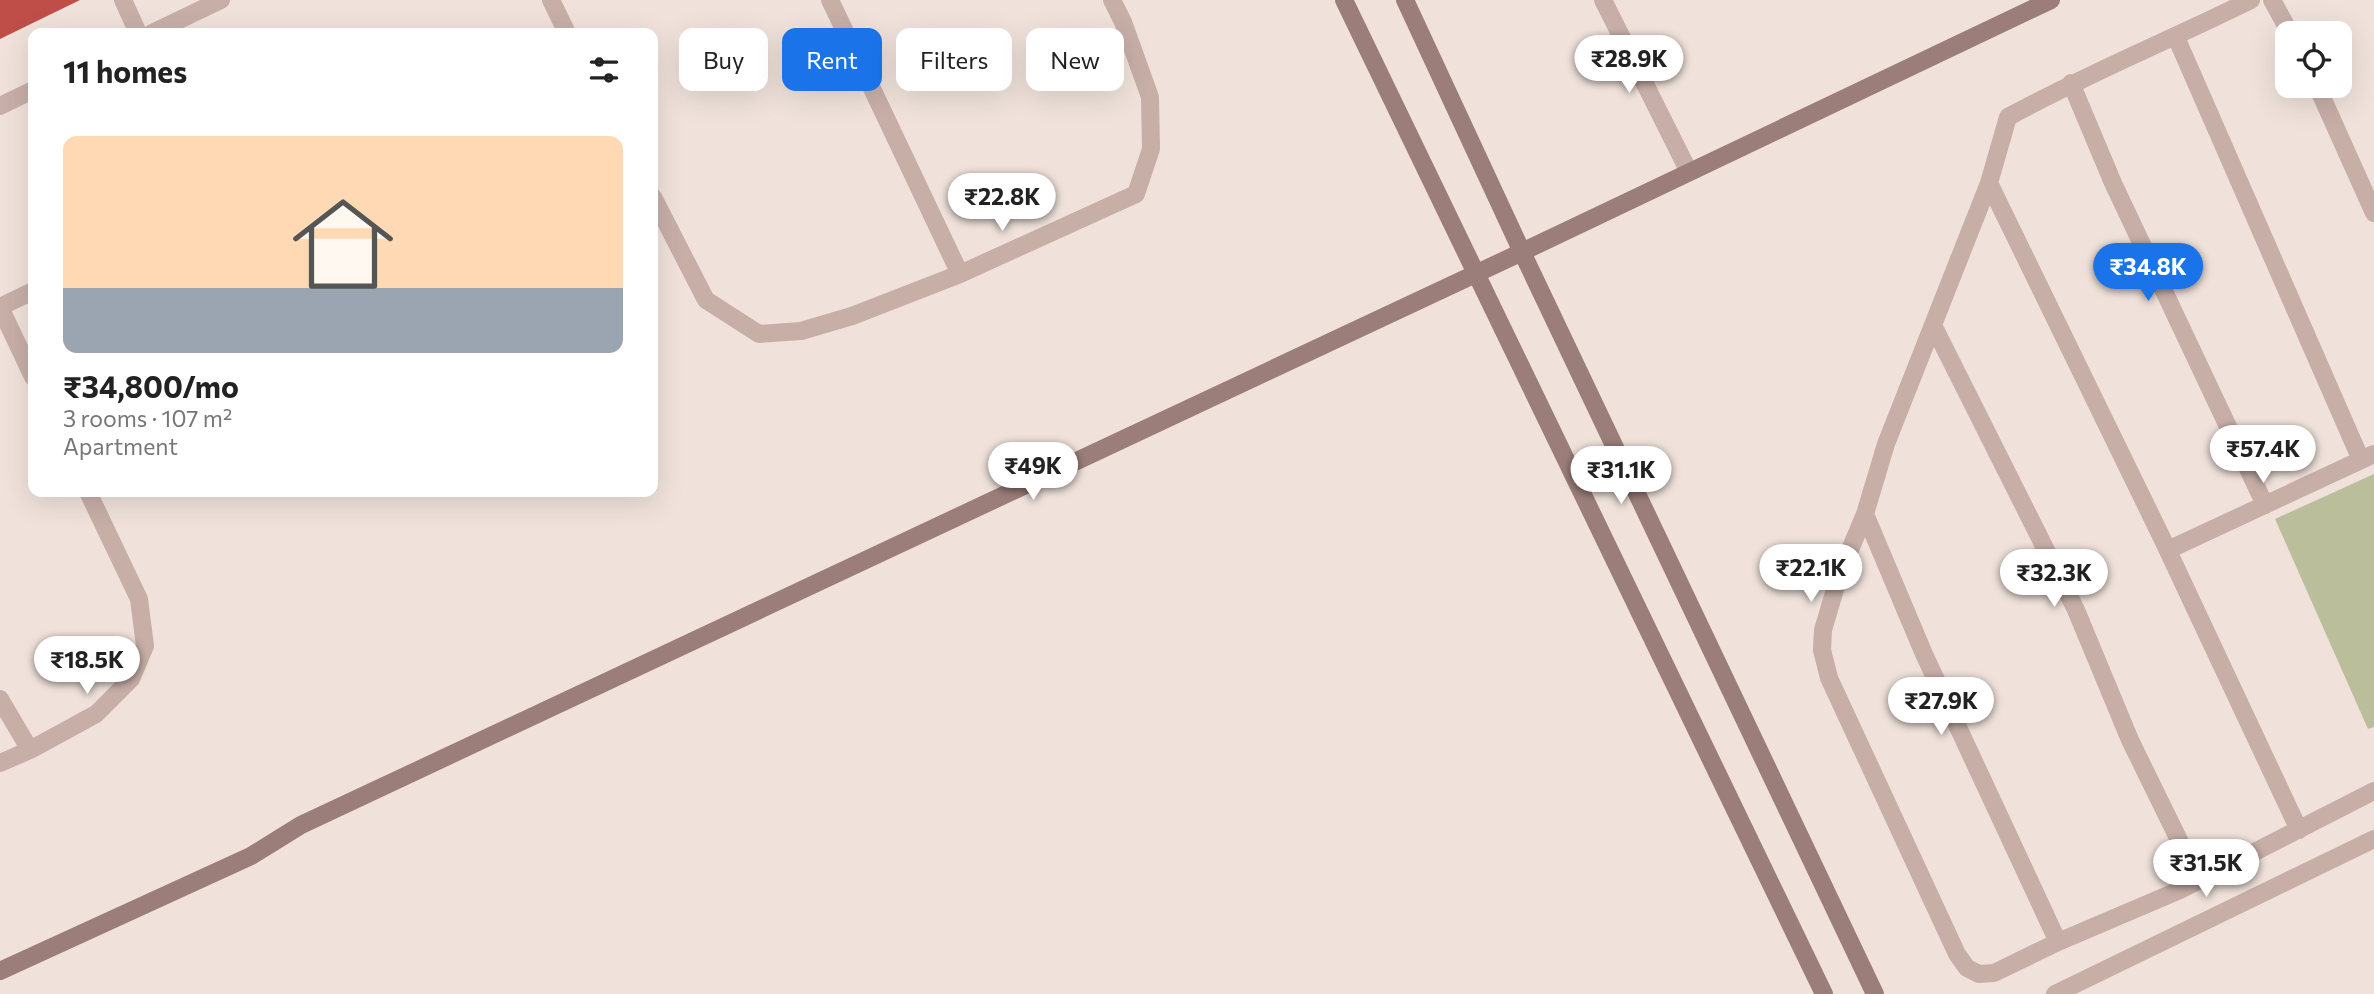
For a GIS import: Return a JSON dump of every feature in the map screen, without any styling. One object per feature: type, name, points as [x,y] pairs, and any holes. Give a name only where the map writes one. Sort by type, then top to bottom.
[{"type":"main road","points":[[1344,0],[1824,994]]},
{"type":"main road","points":[[1405,0],[1875,994]]},
{"type":"main road","points":[[0,971],[251,856],[301,825],[1522,252],[2051,0]]},
{"type":"street","points":[[122,0],[136,28]]},
{"type":"street","points":[[162,28],[221,0]]},
{"type":"street","points":[[551,0],[565,28]]},
{"type":"street","points":[[830,0],[960,274]]},
{"type":"street","points":[[658,207],[706,300],[759,334],[801,331],[852,316],[960,274],[1136,194],[1151,149],[1150,97],[1123,22],[1112,0]]},
{"type":"street","points":[[1604,0],[1689,172]]},
{"type":"street","points":[[2251,0],[2176,37],[2071,83],[2008,117],[1989,183],[1886,444],[1865,514],[1839,576],[1823,630],[1822,650],[1829,678],[1957,954],[1967,968],[1979,974],[1994,973],[2199,881],[2374,791]]},
{"type":"street","points":[[2272,0],[2283,21]]},
{"type":"street","points":[[2168,550],[2367,457],[2176,37]]},
{"type":"street","points":[[2071,83],[2113,183],[2265,505]]},
{"type":"street","points":[[0,106],[28,92]]},
{"type":"street","points":[[2322,98],[2374,212]]},
{"type":"street","points":[[1989,183],[2168,550],[2300,830]]},
{"type":"street","points":[[28,293],[0,307],[28,366]]},
{"type":"street","points":[[1933,325],[2076,610],[2130,740],[2199,881]]},
{"type":"street","points":[[0,763],[96,714],[131,679],[145,646],[139,599],[90,497]]},
{"type":"street","points":[[1865,514],[1924,654],[2059,942]]},
{"type":"street","points":[[0,699],[30,750]]},
{"type":"street","points":[[2055,994],[2374,839]]},
{"type":"green space","points":[[2374,474],[2374,727],[2368,729],[2275,519]]},
{"type":"building","points":[[0,0],[80,0],[0,39]]}]
